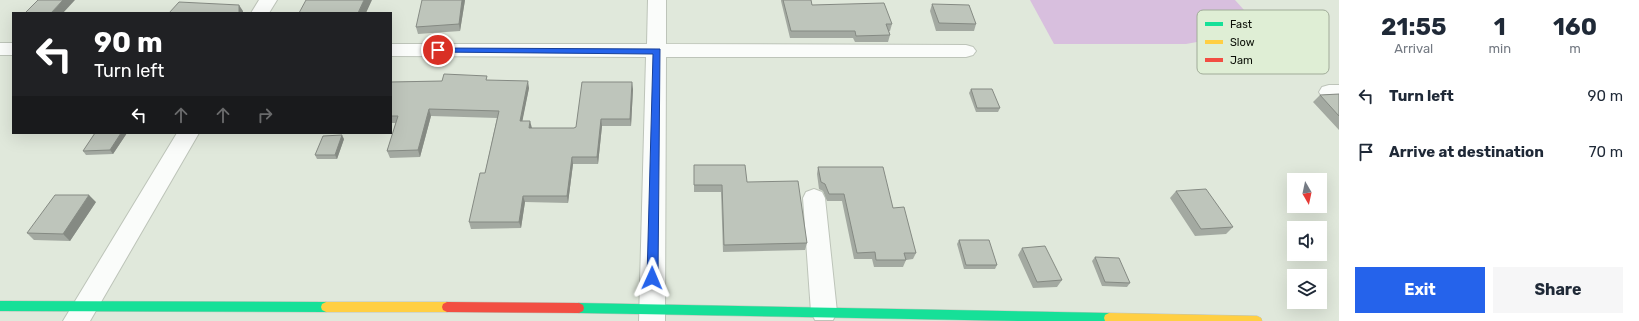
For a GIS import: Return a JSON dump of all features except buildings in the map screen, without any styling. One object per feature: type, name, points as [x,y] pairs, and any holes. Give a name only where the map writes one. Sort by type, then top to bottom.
[{"type":"street","points":[[261,12],[268,0]]},
{"type":"street","points":[[652,315],[657,0]]},
{"type":"street","points":[[0,49],[12,49]]},
{"type":"street","points":[[392,50],[966,51]]},
{"type":"street","points":[[80,314],[187,134]]},
{"type":"street","points":[[814,198],[824,312]]},
{"type":"street","points":[[0,306],[80,314],[652,315],[824,312],[1257,321]]},
{"type":"shaded area","points":[[1030,0],[1235,0],[1244,10],[1197,10],[1197,42],[1186,44],[1054,44]]},
{"type":"traffic: fast","points":[[0,306],[326,307]]},
{"type":"traffic: fast","points":[[579,308],[1109,318]]},
{"type":"traffic: slow","points":[[326,307],[447,307]]},
{"type":"traffic: slow","points":[[1109,318],[1257,321]]},
{"type":"traffic: jam","points":[[447,307],[579,308]]},
{"type":"route","points":[[438,50],[657,51],[652,278]]}]
